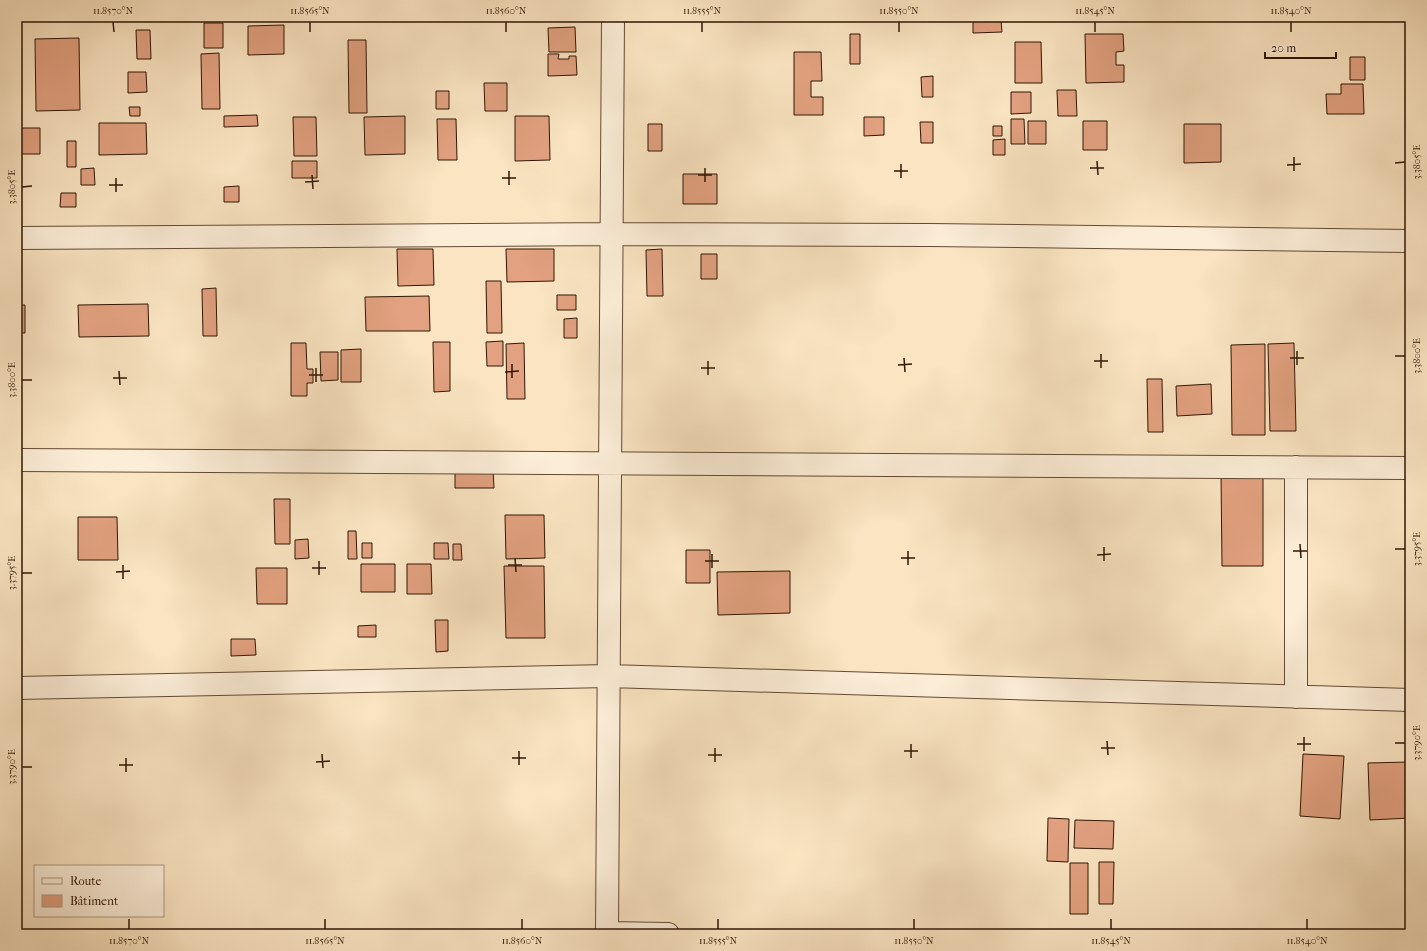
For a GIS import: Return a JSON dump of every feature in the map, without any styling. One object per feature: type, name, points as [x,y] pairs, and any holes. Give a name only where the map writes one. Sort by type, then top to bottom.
[{"type":"street","points":[[613,17],[607,934],[668,934]]},
{"type":"street","points":[[17,238],[612,234],[929,235],[1410,241]]},
{"type":"street","points":[[17,460],[611,462],[1410,468]]},
{"type":"street","points":[[1296,467],[1296,697]]},
{"type":"street","points":[[17,688],[609,676],[1410,700]]},
{"type":"building","points":[[1001,20],[1002,32],[973,33],[973,21]]},
{"type":"building","points":[[204,23],[223,23],[223,48],[204,48]]},
{"type":"building","points":[[284,25],[284,54],[248,55],[248,26]]},
{"type":"building","points":[[575,27],[576,52],[549,52],[548,28]]},
{"type":"building","points":[[136,30],[150,30],[151,59],[137,59]]},
{"type":"building","points":[[850,34],[860,34],[860,64],[850,64]]},
{"type":"building","points":[[1085,34],[1123,34],[1124,51],[1116,52],[1116,65],[1124,65],[1124,82],[1086,83]]},
{"type":"building","points":[[79,38],[80,110],[36,111],[35,39]]},
{"type":"building","points":[[348,40],[366,40],[367,113],[349,113]]},
{"type":"building","points":[[1015,42],[1041,42],[1042,83],[1015,83]]},
{"type":"building","points":[[794,52],[821,52],[822,81],[811,81],[811,97],[823,97],[823,115],[794,115]]},
{"type":"building","points":[[219,53],[220,109],[202,109],[201,54]]},
{"type":"building","points":[[548,54],[559,54],[558,59],[569,59],[569,56],[576,56],[577,75],[548,76]]},
{"type":"building","points":[[1350,57],[1365,57],[1365,80],[1350,80]]},
{"type":"building","points":[[128,72],[146,72],[147,92],[128,93]]},
{"type":"building","points":[[933,76],[933,97],[922,97],[921,77]]},
{"type":"building","points":[[484,83],[507,83],[507,111],[485,111]]},
{"type":"building","points":[[1341,84],[1363,84],[1364,114],[1327,114],[1326,94],[1341,94]]},
{"type":"building","points":[[1057,90],[1076,90],[1077,116],[1058,116]]},
{"type":"building","points":[[436,91],[449,91],[449,109],[436,109]]},
{"type":"building","points":[[1011,92],[1031,92],[1031,113],[1011,114]]},
{"type":"building","points":[[129,107],[140,107],[140,116],[130,116]]},
{"type":"building","points":[[257,115],[258,126],[224,127],[224,116]]},
{"type":"building","points":[[405,116],[405,154],[365,155],[364,117]]},
{"type":"building","points":[[515,116],[549,116],[550,160],[515,161]]},
{"type":"building","points":[[293,117],[316,117],[317,156],[294,156]]},
{"type":"building","points":[[864,117],[884,117],[884,135],[864,136]]},
{"type":"building","points":[[437,119],[456,119],[457,160],[438,160]]},
{"type":"building","points":[[1011,119],[1024,119],[1025,144],[1011,144]]},
{"type":"building","points":[[1028,121],[1046,121],[1046,144],[1028,144]]},
{"type":"building","points":[[1083,121],[1107,121],[1107,150],[1083,150]]},
{"type":"building","points":[[920,122],[933,122],[933,143],[921,143]]},
{"type":"building","points":[[99,123],[146,123],[147,154],[99,155]]},
{"type":"building","points":[[648,124],[662,124],[662,151],[648,151]]},
{"type":"building","points":[[1184,124],[1221,124],[1221,162],[1184,163]]},
{"type":"building","points":[[993,126],[1002,126],[1002,136],[993,136]]},
{"type":"building","points":[[17,128],[40,128],[40,154],[17,154]]},
{"type":"building","points":[[1005,139],[1005,155],[993,155],[993,140]]},
{"type":"building","points":[[67,141],[76,141],[76,167],[67,167]]},
{"type":"building","points":[[292,161],[317,161],[317,178],[292,178]]},
{"type":"building","points":[[94,168],[95,185],[81,185],[81,169]]},
{"type":"building","points":[[683,174],[717,174],[717,204],[683,204]]},
{"type":"building","points":[[239,186],[239,202],[224,202],[224,187]]},
{"type":"building","points":[[61,193],[76,193],[76,207],[60,207]]},
{"type":"building","points":[[397,249],[433,249],[434,285],[398,286]]},
{"type":"building","points":[[506,249],[554,249],[554,281],[507,282]]},
{"type":"building","points":[[662,249],[663,296],[647,296],[646,250]]},
{"type":"building","points":[[701,254],[717,254],[717,279],[701,279]]},
{"type":"building","points":[[486,281],[501,281],[502,333],[487,333]]},
{"type":"building","points":[[216,288],[217,336],[203,336],[202,289]]},
{"type":"building","points":[[557,295],[576,295],[576,310],[557,310]]},
{"type":"building","points":[[429,296],[430,331],[366,331],[365,297]]},
{"type":"building","points":[[148,304],[149,336],[79,337],[78,305]]},
{"type":"building","points":[[17,305],[25,305],[25,333],[17,333]]},
{"type":"building","points":[[577,318],[577,338],[564,338],[564,319]]},
{"type":"building","points":[[503,341],[503,366],[487,366],[486,342]]},
{"type":"building","points":[[433,342],[450,342],[450,391],[434,392]]},
{"type":"building","points":[[291,343],[306,343],[307,369],[313,369],[313,383],[307,383],[307,396],[291,396]]},
{"type":"building","points":[[524,343],[525,399],[507,399],[506,344]]},
{"type":"building","points":[[1294,343],[1296,431],[1270,431],[1268,344]]},
{"type":"building","points":[[1265,344],[1265,435],[1232,435],[1231,345]]},
{"type":"building","points":[[361,349],[361,382],[341,382],[341,350]]},
{"type":"building","points":[[320,352],[338,352],[338,380],[321,381]]},
{"type":"building","points":[[1147,379],[1162,379],[1163,432],[1148,432]]},
{"type":"building","points":[[1211,384],[1212,414],[1177,416],[1176,386]]},
{"type":"building","points":[[493,470],[494,488],[455,488],[455,471]]},
{"type":"building","points":[[1221,474],[1263,474],[1263,566],[1222,566]]},
{"type":"building","points":[[274,499],[290,499],[290,544],[275,544]]},
{"type":"building","points":[[505,515],[544,515],[545,558],[506,559]]},
{"type":"building","points":[[78,517],[117,517],[118,560],[78,560]]},
{"type":"building","points":[[348,531],[356,531],[357,559],[348,559]]},
{"type":"building","points":[[308,539],[309,558],[295,559],[295,540]]},
{"type":"building","points":[[362,543],[372,543],[372,558],[362,558]]},
{"type":"building","points":[[434,543],[448,543],[449,559],[434,559]]},
{"type":"building","points":[[453,544],[461,544],[462,560],[453,560]]},
{"type":"building","points":[[686,550],[710,550],[710,583],[686,583]]},
{"type":"building","points":[[361,564],[395,564],[395,592],[361,592]]},
{"type":"building","points":[[407,564],[431,564],[432,594],[407,594]]},
{"type":"building","points":[[504,566],[544,566],[545,638],[506,638]]},
{"type":"building","points":[[256,568],[287,568],[287,604],[257,604]]},
{"type":"building","points":[[790,571],[790,613],[718,615],[717,572]]},
{"type":"building","points":[[435,620],[448,620],[448,651],[436,652]]},
{"type":"building","points":[[376,625],[376,637],[358,637],[358,626]]},
{"type":"building","points":[[231,639],[255,639],[256,655],[231,656]]},
{"type":"building","points":[[1303,754],[1344,756],[1340,819],[1300,816]]},
{"type":"building","points":[[1409,762],[1410,818],[1370,820],[1368,763]]},
{"type":"building","points":[[1048,818],[1069,819],[1068,862],[1047,861]]},
{"type":"building","points":[[1075,820],[1114,821],[1113,849],[1074,848]]},
{"type":"building","points":[[1099,862],[1114,862],[1113,904],[1099,904]]},
{"type":"building","points":[[1070,863],[1088,863],[1088,914],[1070,914]]}]
